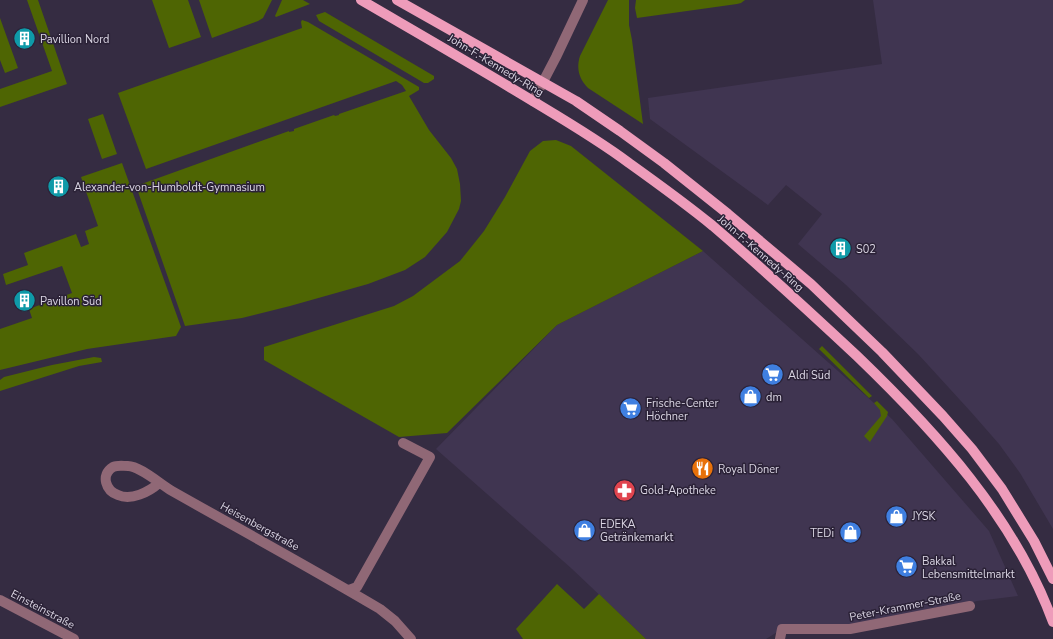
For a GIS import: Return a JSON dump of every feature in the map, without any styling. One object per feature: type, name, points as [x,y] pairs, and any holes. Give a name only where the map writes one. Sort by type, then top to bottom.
[{"type":"main road","name":"John-F.-Kennedy-Ring","points":[[361,0],[533,101],[582,131],[628,162],[711,224],[816,317],[888,386],[959,464],[986,498],[1014,538],[1027,562],[1053,622]]},
{"type":"main road","name":"John-F.-Kennedy-Ring","points":[[397,0],[576,101],[664,163],[779,256],[841,312],[918,389],[972,450],[1002,489],[1034,541],[1053,579]]},
{"type":"street","points":[[533,101],[583,0]]},
{"type":"street","points":[[348,590],[357,587],[430,457],[403,443]]},
{"type":"street","name":"Heisenbergstraße","points":[[159,483],[149,492],[135,496],[122,497],[114,494],[108,489],[106,476],[112,467],[132,466],[159,483],[380,609],[395,621],[411,639]]},
{"type":"street","name":"Einsteinstraße","points":[[0,600],[74,639]]},
{"type":"street","name":"Peter-Krammer-Straße","points":[[780,639],[782,629],[850,629],[970,606]]},
{"type":"shaded area","points":[[873,0],[1053,0],[1053,529],[1020,473],[999,444],[971,412],[918,354],[845,284],[798,244],[822,214],[786,185],[768,205],[650,119],[648,98],[882,64]]},
{"type":"shaded area","points":[[703,251],[892,419],[989,531],[1018,596],[977,601],[850,629],[782,629],[766,639],[646,639],[571,568],[436,449],[557,325]]},
{"type":"green space","points":[[27,0],[38,0],[67,84],[0,107],[0,89],[52,71]]},
{"type":"green space","points":[[152,0],[188,0],[201,37],[169,48]]},
{"type":"green space","points":[[199,0],[272,0],[263,18],[212,38]]},
{"type":"green space","points":[[282,0],[303,0],[310,4],[276,17],[275,16]]},
{"type":"green space","points":[[608,0],[629,0],[629,25],[643,124],[588,88],[580,77],[578,65],[580,56]]},
{"type":"green space","points":[[636,0],[745,0],[737,4],[637,18],[635,8]]},
{"type":"green space","points":[[325,12],[434,76],[434,79],[428,83],[424,83],[319,21],[316,15]]},
{"type":"green space","points":[[0,18],[18,68],[5,73],[0,60]]},
{"type":"green space","points":[[302,20],[308,22],[419,87],[419,90],[409,96],[429,130],[451,158],[457,169],[461,201],[459,209],[447,232],[425,257],[405,270],[368,284],[290,306],[242,318],[185,326],[136,186],[289,131],[294,131],[294,129],[334,115],[339,115],[406,91],[402,85],[396,81],[146,169],[118,93],[302,28]]},
{"type":"green space","points":[[103,114],[117,154],[102,159],[88,119]]},
{"type":"green space","points":[[556,140],[571,146],[703,251],[557,325],[447,433],[399,437],[264,360],[264,347],[394,306],[413,296],[460,261],[484,231],[505,197],[530,151],[543,141]]},
{"type":"green space","points":[[122,163],[181,327],[176,336],[87,349],[0,370],[0,329],[32,318],[29,309],[72,293],[62,266],[6,285],[3,274],[28,265],[24,253],[76,234],[81,247],[89,244],[85,231],[98,226],[81,177]]},
{"type":"green space","points":[[822,346],[872,396],[869,398],[819,349]]},
{"type":"green space","points":[[94,357],[101,358],[102,362],[79,366],[0,391],[0,380],[4,377],[52,365]]},
{"type":"green space","points":[[877,401],[888,412],[887,416],[870,442],[864,436],[881,416],[880,410],[874,403]]},
{"type":"green space","points":[[557,584],[584,609],[599,594],[646,639],[523,639],[516,629]]},
{"type":"place","name":"Pavillion Nord","points":[[24,39]]},
{"type":"place","name":"Alexander-von-Humboldt-Gymnasium","points":[[58,187]]},
{"type":"place","name":"S02","points":[[840,249]]},
{"type":"place","name":"Pavillon Süd","points":[[25,301]]},
{"type":"place","name":"Aldi Süd","points":[[772,375]]},
{"type":"place","name":"dm","points":[[751,397]]},
{"type":"place","name":"Frische-Center Höchner","points":[[631,409]]},
{"type":"place","name":"Royal Döner","points":[[702,469]]},
{"type":"place","name":"Gold-Apotheke","points":[[624,490]]},
{"type":"place","name":"JYSK","points":[[896,516]]},
{"type":"place","name":"EDEKA Getränkemarkt","points":[[584,530]]},
{"type":"place","name":"TEDi","points":[[850,533]]},
{"type":"place","name":"Bakkal Lebensmittelmarkt","points":[[906,567]]}]
